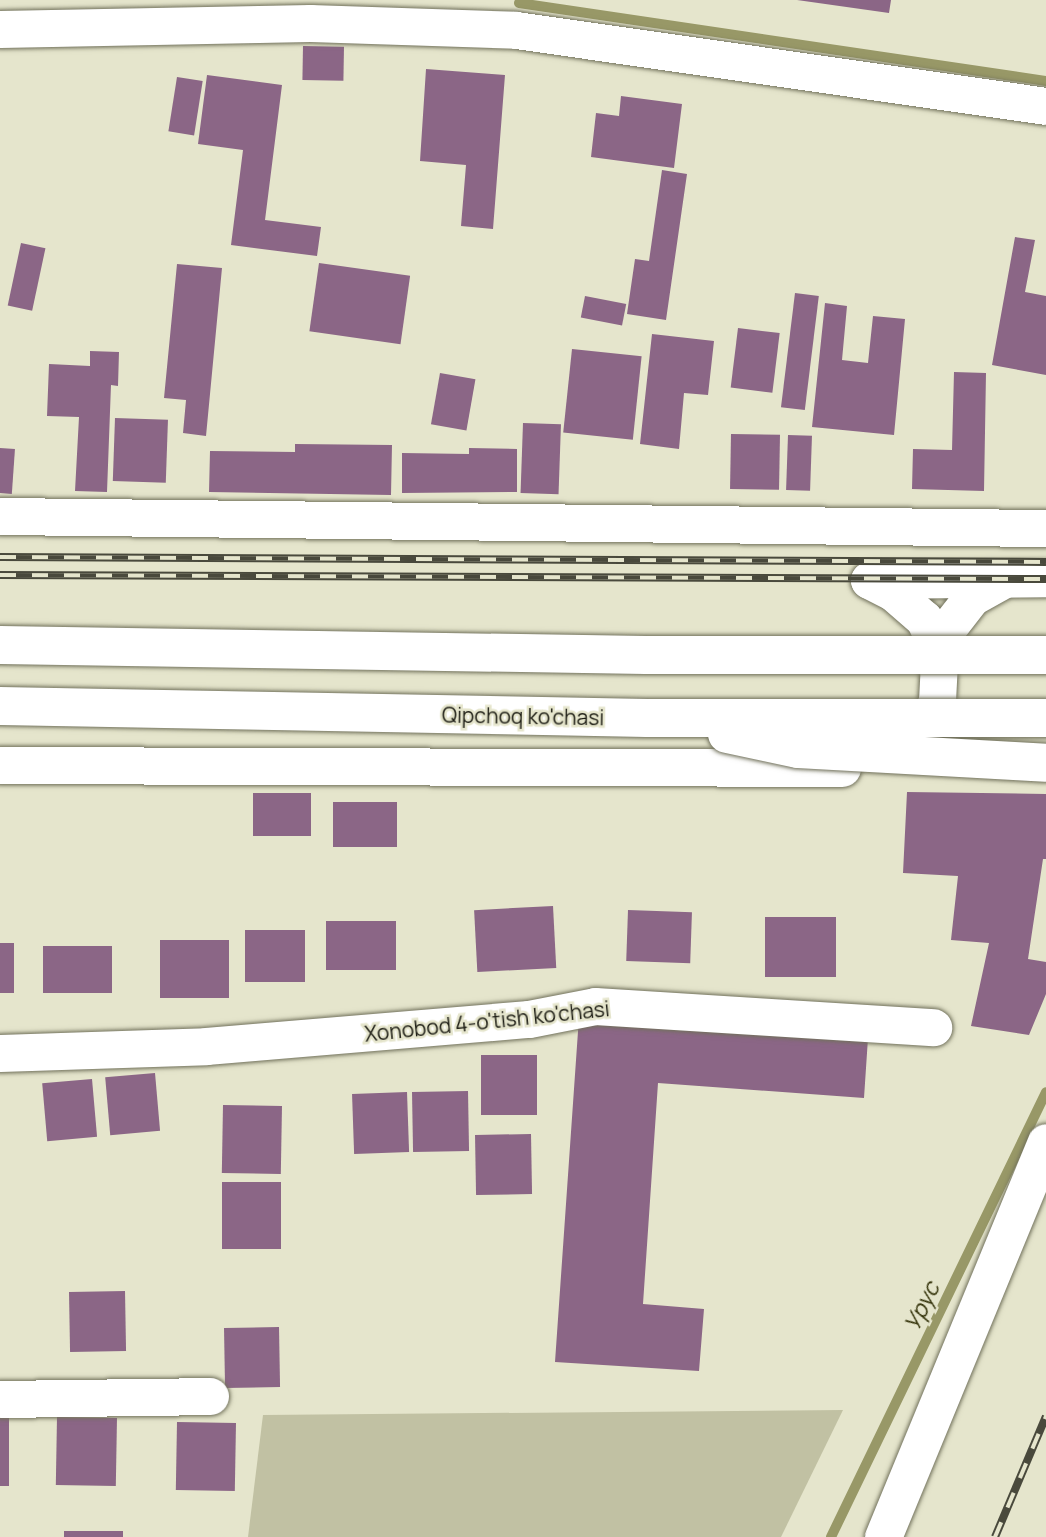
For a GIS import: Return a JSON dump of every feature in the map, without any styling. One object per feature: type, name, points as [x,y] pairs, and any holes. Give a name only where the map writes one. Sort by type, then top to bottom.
[{"type":"main road","points":[[0,645],[646,655],[1046,655]]},
{"type":"main road","name":"Qipchoq ko'chasi","points":[[0,706],[647,718],[1046,718]]},
{"type":"main road","points":[[647,718],[797,749],[1046,762]]},
{"type":"street","points":[[0,29],[310,23],[516,30],[1046,106]]},
{"type":"street","points":[[0,516],[1046,528]]},
{"type":"street","points":[[937,701],[935,643],[930,630],[905,601],[869,580],[1046,578]]},
{"type":"street","points":[[0,765],[867,768],[892,759],[912,745],[928,723],[937,701],[940,642],[972,597],[1004,579]]},
{"type":"street","name":"Xonobod 4-o'tish ko'chasi","points":[[0,1053],[206,1046],[529,1019],[595,1006],[933,1027]]},
{"type":"street","points":[[883,1537],[1046,1142]]},
{"type":"street","points":[[0,1399],[211,1396]]},
{"type":"green space","points":[[843,1410],[781,1537],[248,1537],[263,1415]]},
{"type":"building","points":[[797,0],[891,0],[889,13]]},
{"type":"building","points":[[303,46],[344,47],[343,81],[302,80]]},
{"type":"building","points":[[426,69],[505,75],[493,229],[461,226],[466,165],[420,161]]},
{"type":"building","points":[[207,75],[282,85],[265,220],[321,227],[317,256],[231,245],[243,150],[198,144]]},
{"type":"building","points":[[177,77],[203,81],[194,135],[168,131]]},
{"type":"building","points":[[621,96],[682,104],[674,168],[591,157],[596,113],[619,116]]},
{"type":"building","points":[[662,170],[687,174],[666,320],[627,314],[635,259],[649,261]]},
{"type":"building","points":[[1015,237],[1035,240],[1025,292],[1046,296],[1046,375],[992,365]]},
{"type":"building","points":[[21,243],[45,248],[32,311],[8,306]]},
{"type":"building","points":[[319,263],[410,276],[401,344],[309,331]]},
{"type":"building","points":[[177,264],[222,268],[206,436],[183,433],[186,400],[164,398]]},
{"type":"building","points":[[795,293],[819,296],[805,410],[781,407]]},
{"type":"building","points":[[585,296],[626,304],[622,326],[581,318]]},
{"type":"building","points":[[825,303],[847,306],[842,360],[868,363],[873,316],[905,319],[894,435],[812,427]]},
{"type":"building","points":[[738,328],[780,333],[772,393],[731,388]]},
{"type":"building","points":[[652,334],[714,341],[708,395],[684,393],[679,449],[640,444]]},
{"type":"building","points":[[572,349],[642,356],[633,440],[563,433]]},
{"type":"building","points":[[90,351],[119,352],[118,386],[111,385],[107,492],[75,491],[79,417],[47,416],[49,364],[90,366]]},
{"type":"building","points":[[954,372],[986,373],[984,491],[912,489],[913,449],[952,450]]},
{"type":"building","points":[[440,373],[475,379],[466,430],[431,424]]},
{"type":"building","points":[[115,418],[168,420],[166,483],[113,481]]},
{"type":"building","points":[[523,423],[561,424],[559,494],[521,493]]},
{"type":"building","points":[[731,434],[780,435],[779,490],[730,489]]},
{"type":"building","points":[[788,435],[812,436],[810,491],[786,490]]},
{"type":"building","points":[[295,444],[392,445],[391,495],[209,492],[210,451],[295,452]]},
{"type":"building","points":[[0,448],[15,449],[12,494],[0,493]]},
{"type":"building","points":[[469,448],[517,449],[517,492],[402,493],[402,453],[469,454]]},
{"type":"building","points":[[907,792],[1046,794],[1046,859],[1043,859],[1028,959],[1046,962],[1046,994],[1029,1035],[971,1026],[989,943],[951,940],[958,876],[903,873]]},
{"type":"building","points":[[253,793],[311,793],[311,836],[253,836]]},
{"type":"building","points":[[333,802],[397,802],[397,847],[333,847]]},
{"type":"building","points":[[553,906],[556,968],[477,972],[474,910]]},
{"type":"building","points":[[628,910],[692,912],[690,963],[626,961]]},
{"type":"building","points":[[765,917],[836,917],[836,977],[765,977]]},
{"type":"building","points":[[326,921],[396,921],[396,970],[326,970]]},
{"type":"building","points":[[245,930],[305,930],[305,982],[245,982]]},
{"type":"building","points":[[160,940],[229,940],[229,998],[160,998]]},
{"type":"building","points":[[0,943],[14,943],[14,993],[0,993]]},
{"type":"building","points":[[43,946],[112,946],[112,993],[43,993]]},
{"type":"building","points":[[579,1017],[868,1038],[864,1098],[658,1083],[643,1304],[704,1309],[699,1371],[555,1362]]},
{"type":"building","points":[[481,1055],[537,1055],[537,1115],[481,1115]]},
{"type":"building","points":[[155,1073],[160,1131],[110,1135],[105,1077]]},
{"type":"building","points":[[92,1079],[97,1137],[47,1141],[42,1083]]},
{"type":"building","points":[[468,1091],[469,1151],[413,1152],[412,1092]]},
{"type":"building","points":[[407,1092],[409,1152],[354,1154],[352,1094]]},
{"type":"building","points":[[223,1105],[282,1106],[281,1174],[222,1173]]},
{"type":"building","points":[[531,1134],[532,1194],[476,1195],[475,1135]]},
{"type":"building","points":[[222,1182],[281,1182],[281,1249],[222,1249]]},
{"type":"building","points":[[125,1291],[126,1351],[70,1352],[69,1292]]},
{"type":"building","points":[[279,1327],[280,1387],[225,1388],[224,1328]]},
{"type":"building","points":[[57,1417],[117,1418],[116,1486],[56,1485]]},
{"type":"building","points":[[0,1418],[9,1418],[9,1486],[0,1486]]},
{"type":"building","points":[[177,1422],[236,1423],[235,1491],[176,1490]]},
{"type":"building","points":[[64,1531],[123,1531],[123,1537],[64,1537]]},
{"type":"waterway","points":[[519,3],[1046,81]]},
{"type":"waterway","name":"Урус","points":[[831,1537],[1046,1092]]},
{"type":"railway","points":[[0,557],[1046,562]]},
{"type":"railway","points":[[0,575],[1046,579]]},
{"type":"railway","points":[[995,1537],[1046,1416]]}]
